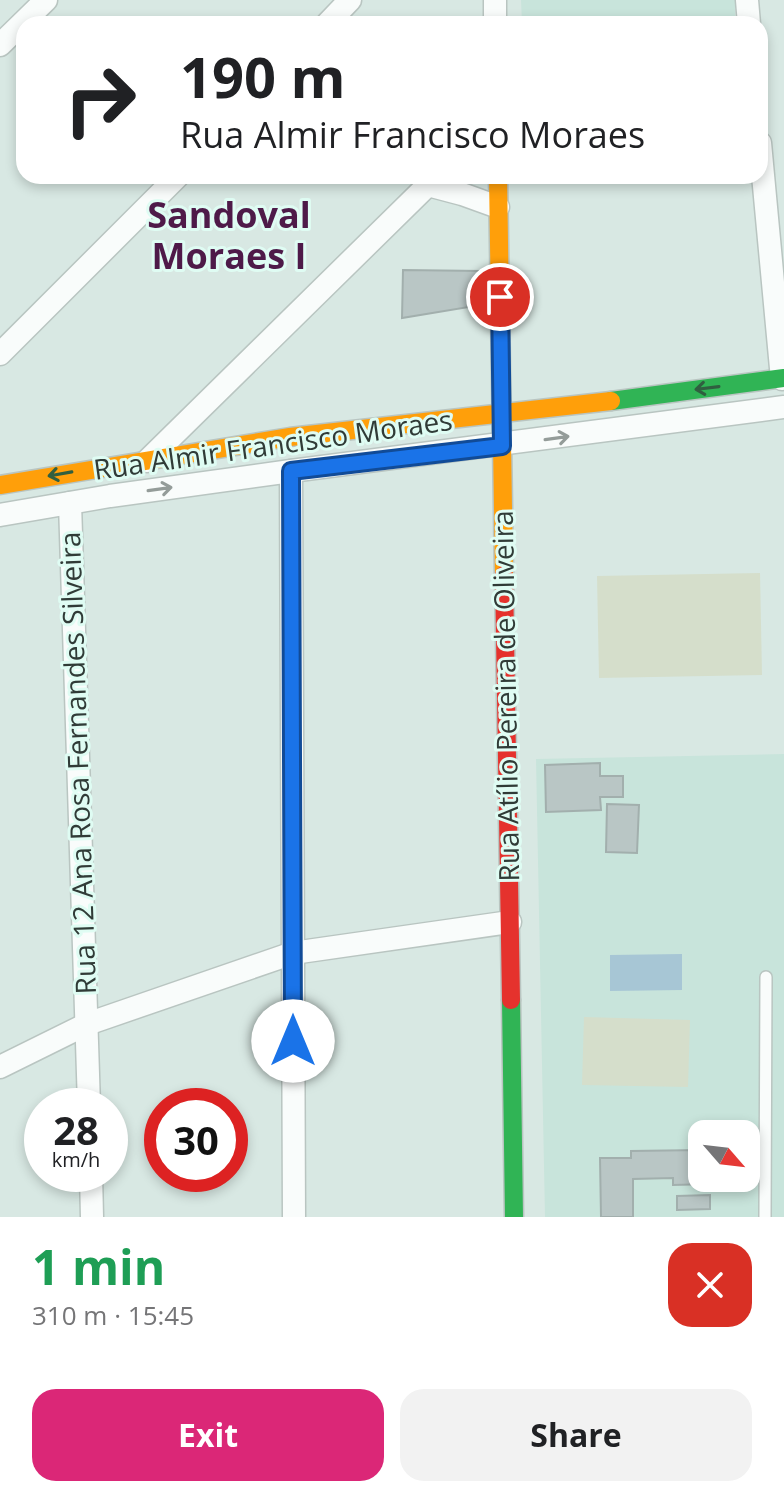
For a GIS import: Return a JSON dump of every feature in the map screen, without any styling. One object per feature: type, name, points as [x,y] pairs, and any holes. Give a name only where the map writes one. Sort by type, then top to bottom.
[{"type":"street","points":[[30,16],[46,0]]},
{"type":"street","points":[[335,16],[350,0]]},
{"type":"street","points":[[0,45],[16,29]]},
{"type":"street","points":[[0,354],[170,184]]},
{"type":"street","points":[[110,496],[429,184]]},
{"type":"street","points":[[441,184],[498,207]]},
{"type":"street","name":"Rua Atílio Pereira de Oliveira","points":[[498,184],[514,1217]]},
{"type":"street","points":[[764,184],[783,378]]},
{"type":"street","name":"Rua Almir Francisco Moraes","points":[[0,485],[290,437],[501,415],[783,378]]},
{"type":"street","name":"Rua Almir Francisco Moraes","points":[[0,515],[291,471],[784,407]]},
{"type":"street","points":[[291,471],[294,1217]]},
{"type":"street","name":"Rua 12 Ana Rosa Fernandes Silveira","points":[[70,503],[89,1088]]},
{"type":"street","points":[[0,1067],[87,1024],[293,953],[510,922]]},
{"type":"street","points":[[91,1192],[92,1217]]},
{"type":"lane","points":[[765,1217],[766,977]]},
{"type":"shaded area","points":[[521,0],[735,0],[735,16],[522,16]]},
{"type":"shaded area","points":[[760,573],[762,675],[599,678],[597,576]]},
{"type":"shaded area","points":[[784,754],[784,1217],[545,1217],[536,759]]},
{"type":"shaded area","points":[[584,1017],[690,1020],[688,1087],[582,1085]]},
{"type":"water","points":[[682,954],[682,990],[610,991],[610,955]]},
{"type":"building","points":[[403,270],[481,271],[481,305],[402,318]]},
{"type":"building","points":[[600,763],[600,776],[623,776],[623,797],[600,797],[601,810],[546,812],[545,765]]},
{"type":"building","points":[[607,804],[639,805],[637,853],[606,852]]},
{"type":"building","points":[[688,1150],[688,1185],[673,1185],[673,1178],[633,1179],[633,1217],[601,1217],[600,1158],[631,1158],[631,1151]]},
{"type":"building","points":[[710,1195],[710,1209],[677,1210],[677,1196]]},
{"type":"traffic: fast","points":[[611,401],[784,378]]},
{"type":"traffic: fast","points":[[511,1000],[514,1217]]},
{"type":"traffic: slow","points":[[498,184],[504,575]]},
{"type":"traffic: slow","points":[[0,485],[290,437],[611,401]]},
{"type":"traffic: jam","points":[[504,575],[511,1000]]},
{"type":"district","name":"Sandoval Moraes I","points":[[229,236]]},
{"type":"route","points":[[293,1041],[291,471],[502,446],[500,297]]}]
